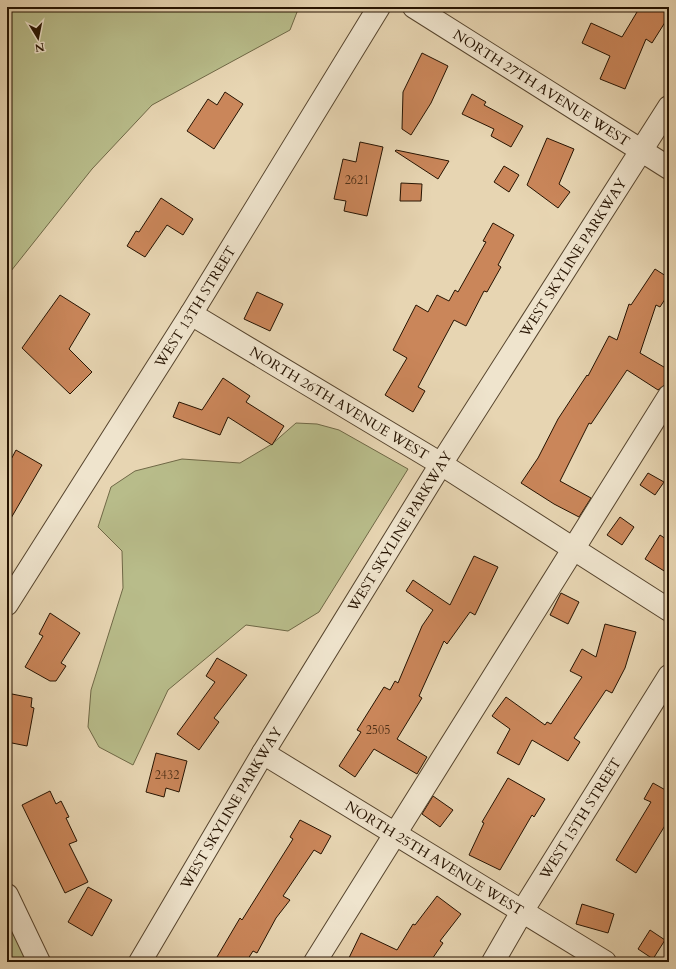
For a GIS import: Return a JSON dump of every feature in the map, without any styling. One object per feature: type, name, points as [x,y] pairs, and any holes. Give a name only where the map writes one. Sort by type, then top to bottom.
[{"type":"street","name":"WEST 13TH STREET","points":[[7,604],[191,314],[380,7]]},
{"type":"street","name":"NORTH 27TH AVENUE WEST","points":[[414,7],[641,152],[669,168]]},
{"type":"street","name":"WEST SKYLINE PARKWAY","points":[[140,962],[264,753],[441,464],[669,107]]},
{"type":"street","name":"NORTH 26TH AVENUE WEST","points":[[191,314],[441,464],[669,610]]},
{"type":"street","points":[[315,962],[669,396]]},
{"type":"street","name":"WEST 15TH STREET","points":[[493,962],[523,910],[669,676]]},
{"type":"street","name":"NORTH 25TH AVENUE WEST","points":[[264,753],[394,834],[523,910],[605,962]]},
{"type":"street","points":[[7,895],[39,962]]},
{"type":"green space","points":[[7,7],[299,7],[290,30],[152,105],[92,169],[7,276]]},
{"type":"green space","points":[[296,423],[317,424],[339,430],[408,469],[319,612],[288,631],[246,625],[168,690],[133,765],[99,747],[88,727],[91,690],[123,588],[122,551],[98,527],[111,487],[135,471],[182,459],[240,463],[272,444]]},
{"type":"green space","points":[[7,917],[36,962],[7,962]]},
{"type":"building","points":[[640,7],[669,7],[669,16],[652,43],[646,39],[625,89],[600,79],[610,56],[582,43],[591,23],[622,37]]},
{"type":"building","points":[[422,53],[448,66],[431,103],[411,135],[402,129],[403,92]]},
{"type":"building","points":[[225,92],[243,104],[214,149],[187,131],[208,99],[217,105]]},
{"type":"building","points":[[472,94],[486,102],[484,105],[523,126],[511,147],[491,136],[494,129],[462,114]]},
{"type":"building","points":[[547,138],[574,149],[559,184],[570,192],[558,208],[527,185]]},
{"type":"building","points":[[360,142],[383,147],[367,216],[344,211],[346,201],[334,199],[343,159],[356,162]]},
{"type":"building","points":[[395,151],[449,161],[438,179]]},
{"type":"building","points":[[504,166],[519,175],[509,192],[494,182]]},
{"type":"building","points":[[401,183],[422,184],[421,201],[400,201]]},
{"type":"building","points":[[161,198],[193,219],[183,235],[167,225],[145,257],[127,246],[136,231],[139,232]]},
{"type":"building","points":[[493,223],[514,235],[498,265],[501,267],[487,292],[484,291],[466,326],[454,320],[418,387],[425,391],[413,412],[385,395],[407,358],[393,350],[416,305],[428,312],[437,295],[449,301],[455,290],[458,292],[486,242],[483,241]]},
{"type":"building","points":[[655,269],[669,278],[669,293],[660,307],[656,305],[640,353],[669,370],[669,379],[666,384],[658,390],[627,370],[591,424],[589,423],[560,481],[591,498],[579,517],[554,504],[521,483],[538,458],[558,419],[587,375],[588,376],[609,336],[617,340],[629,304],[631,305]]},
{"type":"building","points":[[257,292],[283,304],[270,331],[244,319]]},
{"type":"building","points":[[60,295],[90,314],[69,349],[92,372],[70,394],[22,348]]},
{"type":"building","points":[[223,378],[250,396],[246,402],[284,426],[272,445],[228,417],[220,435],[173,417],[179,402],[202,410]]},
{"type":"building","points":[[16,450],[42,465],[7,525],[7,467]]},
{"type":"building","points":[[648,473],[664,482],[655,495],[640,485]]},
{"type":"building","points":[[620,517],[634,527],[622,545],[607,535]]},
{"type":"building","points":[[660,535],[669,541],[669,574],[645,559]]},
{"type":"building","points":[[474,556],[498,567],[475,615],[470,612],[447,644],[444,641],[419,696],[422,698],[397,739],[427,757],[417,774],[374,749],[355,777],[339,766],[361,732],[357,730],[384,687],[390,690],[395,681],[398,683],[422,626],[433,610],[406,591],[413,580],[450,605]]},
{"type":"building","points":[[561,593],[579,602],[568,624],[550,615]]},
{"type":"building","points":[[50,613],[80,633],[61,663],[66,666],[56,681],[50,681],[25,667],[43,636],[39,634]]},
{"type":"building","points":[[605,624],[636,632],[625,668],[612,693],[606,690],[574,738],[580,742],[568,761],[532,740],[519,765],[497,753],[510,729],[492,716],[506,697],[545,725],[547,722],[551,724],[582,677],[570,671],[582,649],[596,657]]},
{"type":"building","points":[[217,658],[247,675],[214,718],[219,722],[199,750],[177,734],[215,682],[206,676]]},
{"type":"building","points":[[7,693],[32,698],[31,707],[34,708],[27,746],[7,742]]},
{"type":"building","points":[[156,753],[187,761],[179,792],[166,788],[164,797],[146,792]]},
{"type":"building","points":[[508,778],[545,799],[534,817],[532,815],[500,870],[469,855],[484,823],[482,822]]},
{"type":"building","points":[[653,783],[669,792],[669,819],[636,873],[616,860],[651,802],[644,799]]},
{"type":"building","points":[[50,791],[56,804],[61,801],[69,817],[66,818],[77,841],[69,844],[88,882],[65,893],[22,805]]},
{"type":"building","points":[[433,796],[453,810],[440,827],[422,814]]},
{"type":"building","points":[[300,820],[331,836],[321,854],[314,850],[283,896],[290,900],[276,918],[257,953],[253,951],[246,962],[214,962],[240,918],[242,920],[293,839],[290,837]]},
{"type":"building","points":[[88,887],[112,900],[92,936],[68,922]]},
{"type":"building","points":[[437,896],[461,914],[440,941],[443,943],[430,962],[347,962],[361,933],[397,950],[413,924],[415,925]]},
{"type":"building","points":[[582,904],[614,914],[608,933],[576,924]]},
{"type":"building","points":[[650,930],[665,940],[653,959],[638,949]]}]
